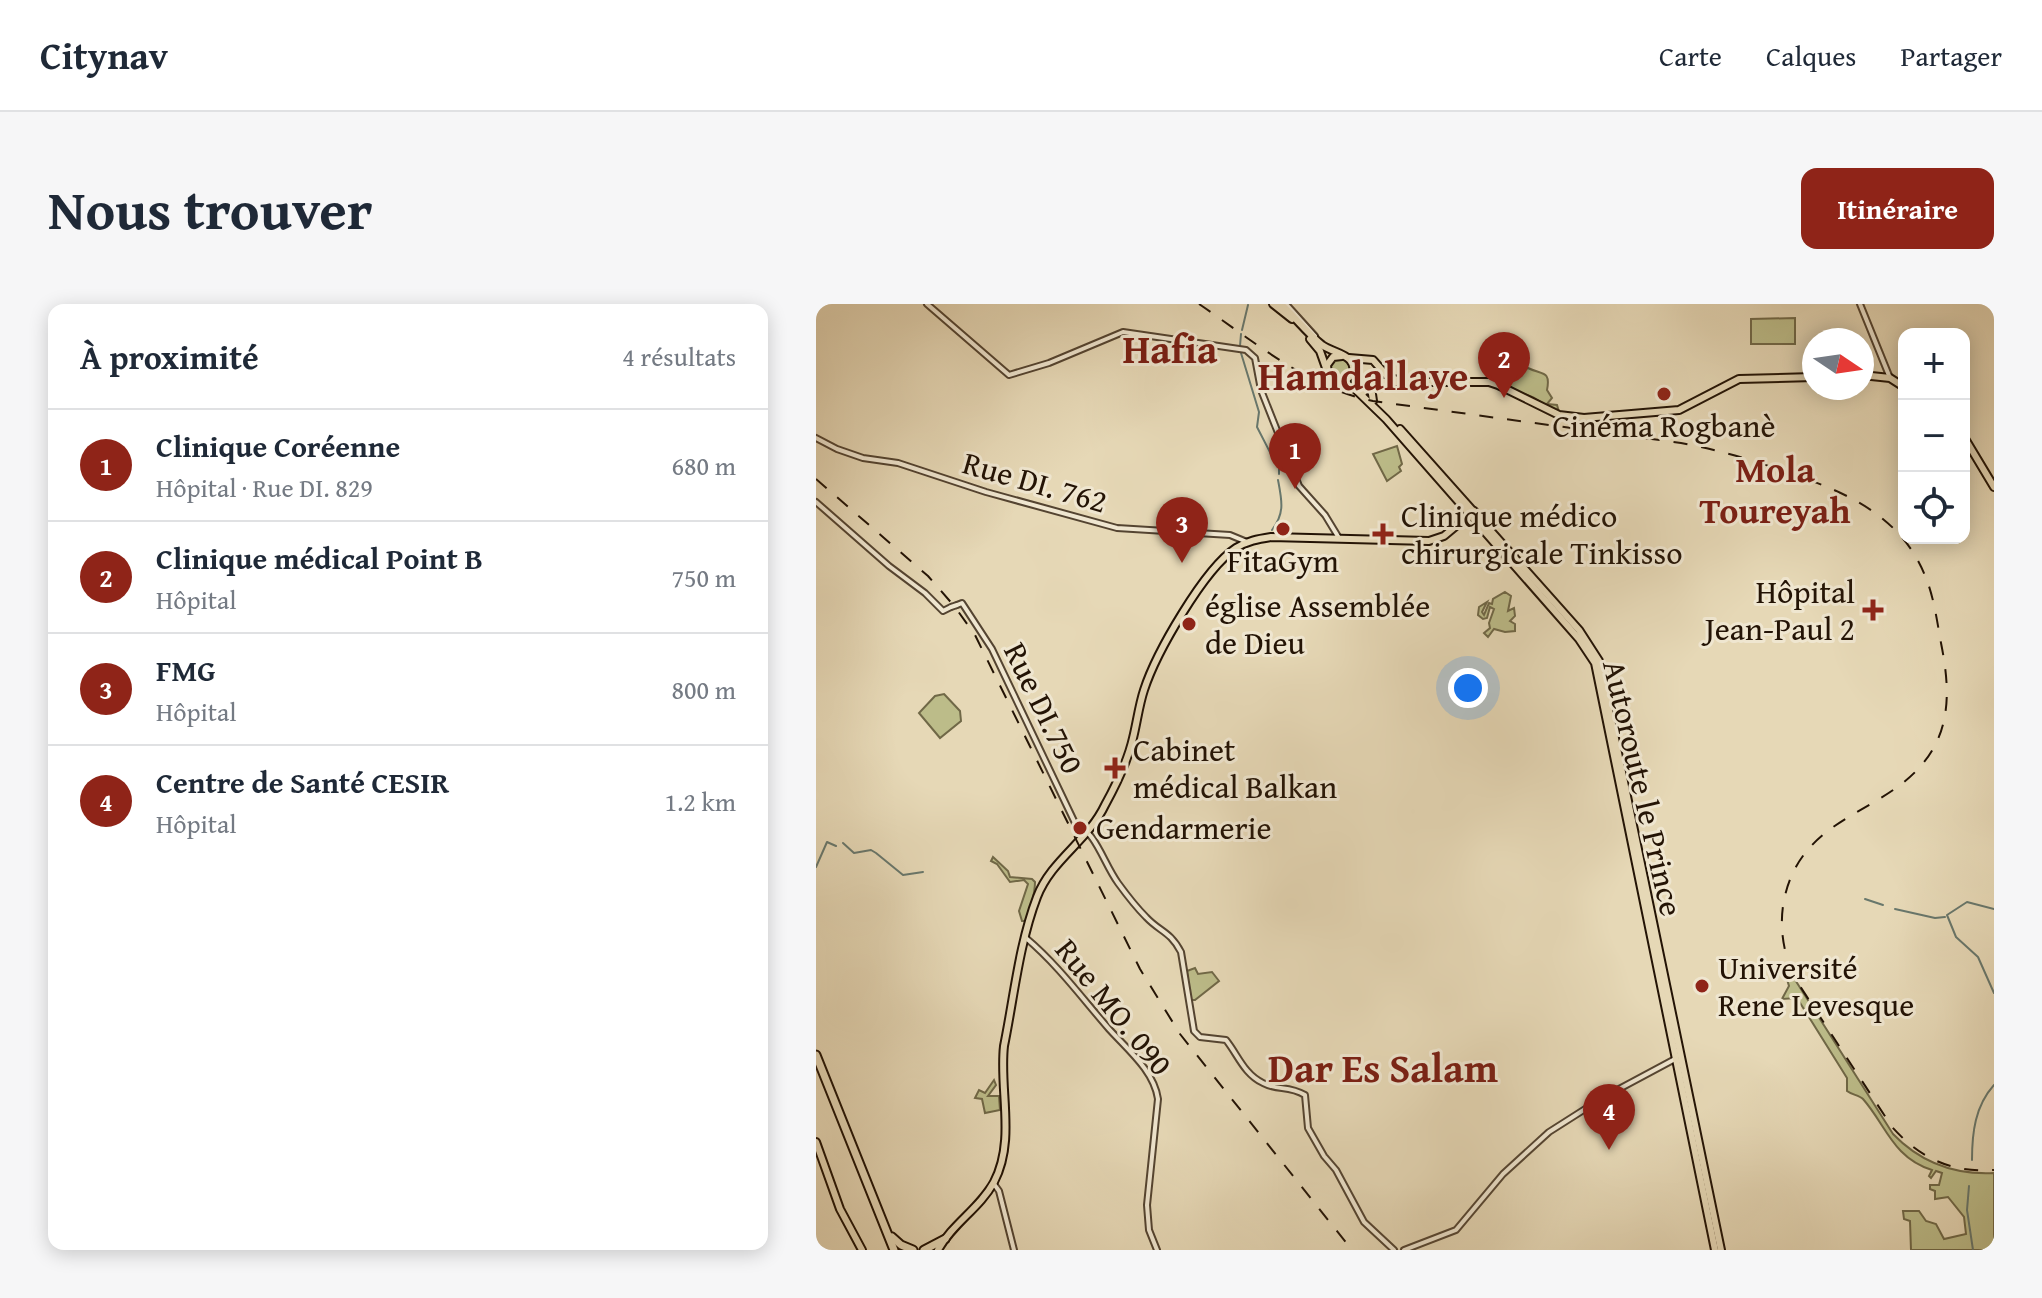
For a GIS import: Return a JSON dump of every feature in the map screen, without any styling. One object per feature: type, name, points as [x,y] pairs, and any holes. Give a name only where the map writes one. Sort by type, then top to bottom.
[{"type":"highway","points":[[816,1055],[893,1250]]},
{"type":"highway","points":[[816,1065],[893,1250]]},
{"type":"highway","points":[[884,1223],[898,1243],[913,1250]]},
{"type":"main road","points":[[1273,304],[1302,327],[1320,351],[1330,378],[1338,382],[1346,381],[1360,363],[1369,361],[1389,380],[1404,382]]},
{"type":"main road","points":[[1283,304],[1317,341],[1352,363],[1352,373]]},
{"type":"main road","points":[[1326,370],[1333,357],[1373,360],[1388,377],[1404,382]]},
{"type":"main road","name":"Autoroute le Prince","points":[[1352,373],[1360,387],[1579,639],[1595,663],[1718,1250]]},
{"type":"main road","points":[[1874,376],[1890,378],[1898,383]]},
{"type":"main road","points":[[1373,401],[1371,389],[1375,383],[1489,382],[1559,415],[1584,418],[1679,410],[1739,379],[1802,377]]},
{"type":"main road","name":"Autoroute le Prince","points":[[1338,382],[1361,394],[1579,630],[1599,661],[1718,1250]]},
{"type":"main road","points":[[1970,447],[1994,487]]},
{"type":"main road","points":[[938,1247],[993,1183],[1001,1160],[1004,1141],[1004,1046],[1031,914],[1046,877],[1089,830],[1104,807],[1130,746],[1144,690],[1198,590],[1228,554],[1247,542],[1271,537],[1429,541],[1444,536],[1472,513]]},
{"type":"main road","points":[[816,1142],[840,1209],[862,1250]]},
{"type":"street","points":[[927,304],[1009,375],[1049,363],[1123,332],[1219,348],[1234,347],[1251,353],[1255,358],[1261,390],[1299,486],[1335,528],[1339,538]]},
{"type":"street","points":[[1860,304],[1890,378]]},
{"type":"street","name":"Rue DI. 762","points":[[816,438],[863,458],[898,463],[986,492],[1117,528],[1230,535],[1247,542]]},
{"type":"street","name":"Rue DI.750","points":[[816,502],[943,611],[960,604],[992,649],[1075,823],[1089,830],[1118,883],[1147,918],[1164,929],[1181,952],[1192,1026],[1197,1035],[1226,1040],[1247,1072],[1264,1084],[1292,1087],[1305,1095],[1308,1128],[1326,1160],[1336,1170],[1364,1222],[1394,1250]]},
{"type":"street","name":"Rue MO. 090","points":[[1026,938],[1089,1002],[1157,1088],[1147,1217],[1157,1250]]},
{"type":"street","points":[[1404,1250],[1456,1230],[1503,1174],[1549,1132],[1604,1097],[1677,1058]]},
{"type":"street","points":[[993,1183],[1002,1201],[1014,1250]]},
{"type":"green space","points":[[1795,318],[1795,344],[1751,344],[1751,319]]},
{"type":"green space","points":[[1347,358],[1352,370],[1343,381],[1330,377],[1328,366],[1332,359]]},
{"type":"green space","points":[[1528,368],[1546,376],[1547,390],[1552,398],[1547,404],[1557,405],[1559,412],[1506,385],[1506,381]]},
{"type":"green space","points":[[1397,446],[1401,471],[1387,481],[1373,454]]},
{"type":"green space","points":[[1505,592],[1511,596],[1508,611],[1514,608],[1515,616],[1510,621],[1515,624],[1515,631],[1494,629],[1488,637],[1484,633],[1490,628],[1494,609],[1490,607],[1487,618],[1483,619],[1478,615],[1479,607],[1487,602],[1482,612],[1484,615],[1489,603],[1492,604],[1493,599]]},
{"type":"green space","points":[[944,694],[960,711],[961,721],[940,738],[919,713],[935,696]]},
{"type":"green space","points":[[993,857],[1010,877],[1035,882],[1026,921],[1022,921],[1019,911],[1028,884],[1024,880],[1010,882],[997,864],[991,861]]},
{"type":"green space","points":[[1195,968],[1198,974],[1212,972],[1219,981],[1195,1000],[1190,1000],[1187,971]]},
{"type":"green space","points":[[1792,975],[1893,1134],[1903,1144],[1939,1165],[1966,1172],[1994,1173],[1994,1250],[1911,1250],[1910,1221],[1904,1219],[1903,1211],[1919,1211],[1926,1221],[1936,1224],[1944,1239],[1966,1234],[1964,1217],[1948,1197],[1935,1199],[1935,1191],[1930,1189],[1930,1185],[1939,1185],[1942,1173],[1936,1171],[1931,1178],[1932,1170],[1908,1158],[1863,1099],[1847,1091],[1847,1078],[1797,998],[1782,999],[1789,986],[1786,976]]},
{"type":"green space","points":[[994,1080],[996,1085],[988,1096],[999,1096],[1000,1110],[985,1113],[982,1099],[975,1098],[979,1090],[985,1093]]},
{"type":"waterway","points":[[1242,330],[1248,305]]},
{"type":"waterway","points":[[1240,346],[1241,334]]},
{"type":"waterway","points":[[1241,353],[1259,412],[1257,427],[1273,458],[1279,462],[1279,474]]},
{"type":"waterway","points":[[1272,530],[1281,506],[1278,480]]},
{"type":"waterway","points":[[816,867],[827,842],[836,846]]},
{"type":"waterway","points":[[843,843],[854,853],[871,850],[903,875],[923,872]]},
{"type":"waterway","points":[[1865,899],[1883,905]]},
{"type":"waterway","points":[[1994,909],[1967,902],[1947,915],[1956,937],[1978,957],[1994,993]]},
{"type":"waterway","points":[[1895,909],[1935,918],[1945,917]]},
{"type":"waterway","points":[[1972,1160],[1976,1120],[1994,1085]]},
{"type":"waterway","points":[[1969,1186],[1967,1210],[1973,1250]]},
{"type":"railway","points":[[1199,304],[1303,374],[1349,395],[1373,401],[1681,443],[1724,452],[1813,481],[1853,499],[1889,524],[1903,539],[1926,578],[1935,610],[1947,683],[1943,723],[1933,749],[1916,771],[1896,788],[1829,830],[1810,847],[1794,870],[1784,900],[1783,939],[1794,977],[1892,1127],[1914,1147],[1937,1161],[1964,1169],[1994,1170]]},
{"type":"railway","points":[[816,479],[928,576],[975,635],[1140,969],[1180,1034],[1352,1250]]},
{"type":"place","name":"Cinéma Rogbanè","points":[[1664,394]]},
{"type":"place","name":"Clinique médical Point B","points":[[1504,398]]},
{"type":"place","name":"Clinique Coréenne","points":[[1295,489]]},
{"type":"place","name":"FitaGym","points":[[1283,529]]},
{"type":"place","name":"Clinique médico chirurgicale Tinkisso","points":[[1383,534]]},
{"type":"place","name":"FMG","points":[[1182,563]]},
{"type":"place","name":"Hôpital Jean-Paul 2","points":[[1873,610]]},
{"type":"place","name":"église Assemblée de Dieu","points":[[1189,624]]},
{"type":"place","name":"Cabinet médical Balkan","points":[[1115,768]]},
{"type":"place","name":"Gendarmerie","points":[[1080,828]]},
{"type":"place","name":"Université Rene Levesque","points":[[1702,986]]},
{"type":"place","name":"Centre de Santé CESIR","points":[[1609,1150]]},
{"type":"district","name":"Hafia","points":[[1170,349]]},
{"type":"district","name":"Hamdallaye","points":[[1363,376]]},
{"type":"district","name":"Mola Toureyah","points":[[1775,490]]},
{"type":"district","name":"Dar Es Salam","points":[[1383,1068]]}]
